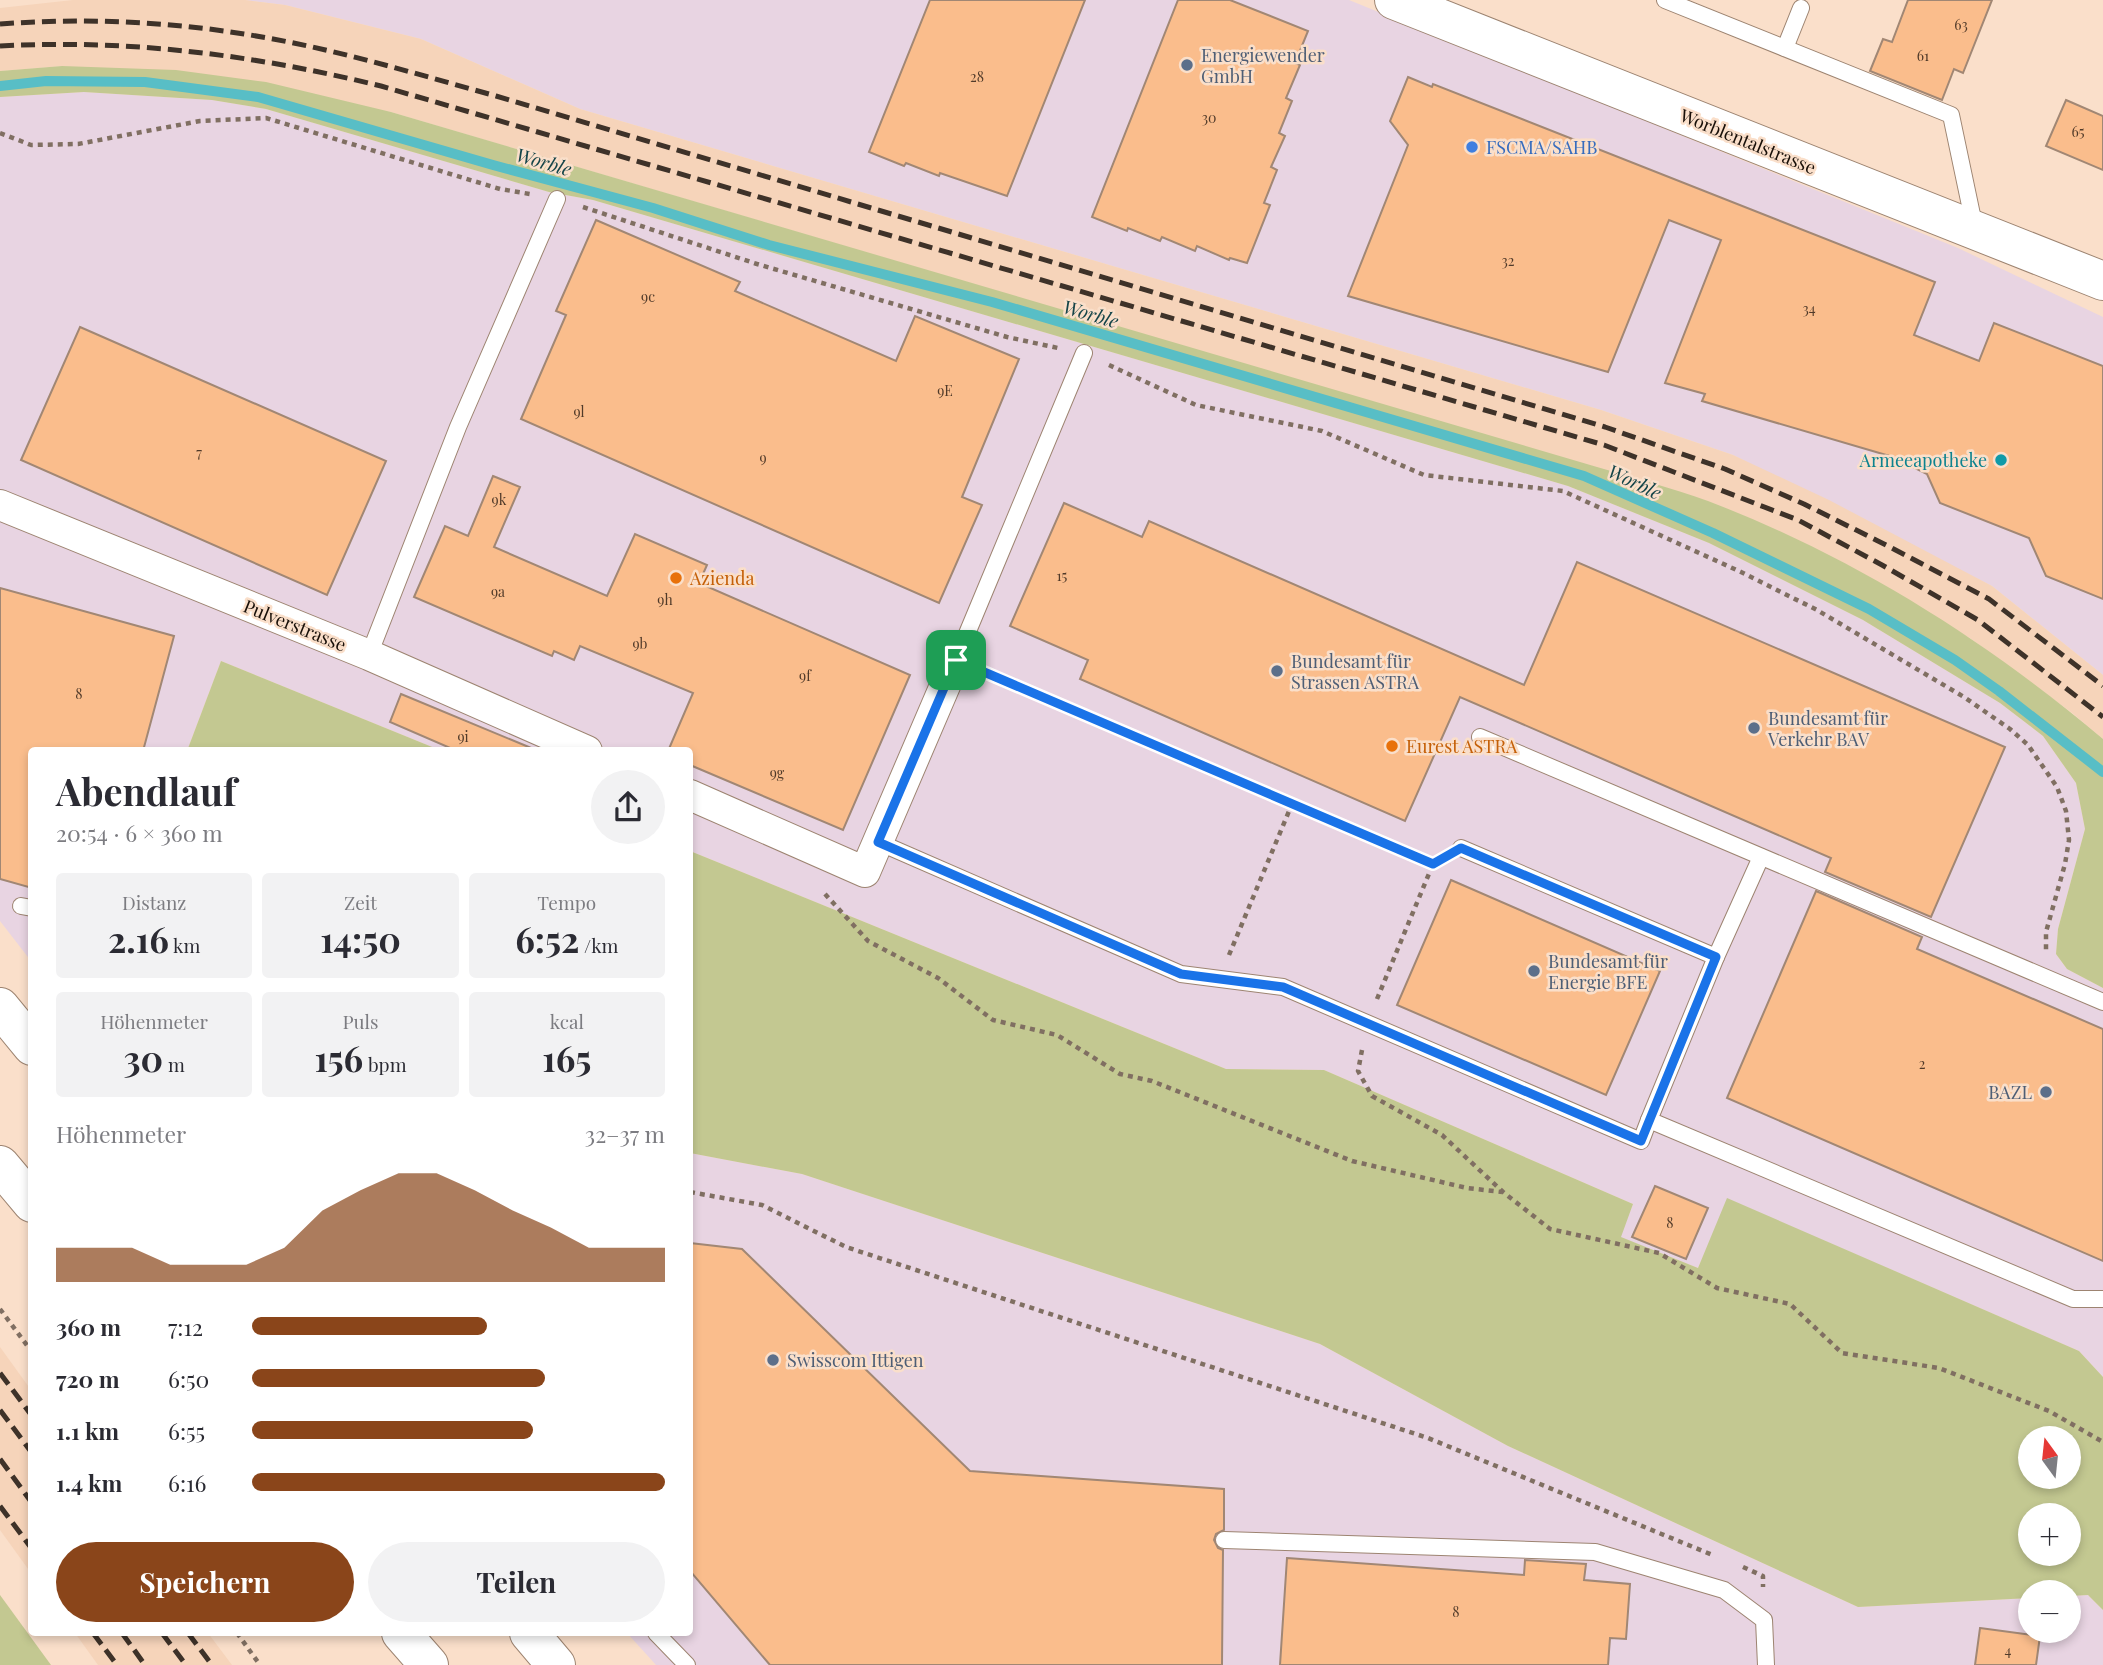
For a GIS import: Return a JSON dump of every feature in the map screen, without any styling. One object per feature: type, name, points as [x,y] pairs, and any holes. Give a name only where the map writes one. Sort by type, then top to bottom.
[{"type":"main road","name":"Worblentalstrasse","points":[[1394,0],[2103,281]]},
{"type":"main road","points":[[0,1007],[28,1041]]},
{"type":"main road","points":[[0,1165],[28,1198]]},
{"type":"main road","points":[[404,1636],[429,1665]]},
{"type":"main road","points":[[532,1636],[556,1665]]},
{"type":"street","name":"Pulverstrasse","points":[[0,505],[369,655],[578,747]]},
{"type":"street","points":[[693,796],[865,872],[956,660]]},
{"type":"lane","points":[[1665,0],[1951,115],[1976,231]]},
{"type":"lane","points":[[1785,48],[1801,8]]},
{"type":"lane","points":[[369,655],[457,427],[557,199]]},
{"type":"lane","points":[[956,660],[1084,353]]},
{"type":"lane","points":[[1480,737],[2103,1002]]},
{"type":"lane","points":[[878,842],[1181,974],[1283,987],[1641,1141],[1716,957],[1761,857]]},
{"type":"lane","points":[[1461,848],[1716,957]]},
{"type":"lane","points":[[1649,1120],[2073,1299],[2103,1299]]},
{"type":"lane","points":[[1223,1540],[1595,1552],[1724,1590],[1764,1619],[1766,1665]]},
{"type":"lane","points":[[659,1636],[687,1665]]},
{"type":"path","points":[[0,133],[31,145],[78,144],[200,121],[266,118],[500,188],[557,199],[757,264],[1007,337],[1084,353],[1196,405],[1322,431],[1424,475],[1563,491],[1741,572],[1817,610],[1984,709],[2028,745],[2057,786],[2066,811],[2069,840],[2045,940],[2046,953],[2055,981]]},
{"type":"path","points":[[956,660],[1433,864]]},
{"type":"path","points":[[1219,979],[1292,804]]},
{"type":"path","points":[[1461,848],[1433,864],[1367,1023],[1358,1071],[1372,1096],[1442,1135],[1503,1192],[1550,1229],[1659,1253],[1717,1289],[1790,1304],[1842,1353],[1939,1368],[2049,1411],[2103,1442]]},
{"type":"path","points":[[825,894],[868,941],[938,978],[993,1020],[1056,1035],[1120,1074],[1152,1081],[1352,1161],[1467,1188],[1503,1192]]},
{"type":"path","points":[[693,1193],[762,1205],[846,1247],[1428,1438],[1724,1560]]},
{"type":"path","points":[[0,1309],[28,1347]]},
{"type":"path","points":[[1737,1565],[1763,1576],[1764,1619]]},
{"type":"path","points":[[239,1636],[260,1665]]},
{"type":"shaded area","points":[[73,0],[245,0],[285,5],[421,39],[580,109],[1601,410],[1733,455],[1829,500],[1992,586],[2103,675],[2103,739],[2071,712],[1970,638],[1707,501],[391,112],[62,66],[0,71],[0,8]]},
{"type":"shaded area","points":[[245,0],[1349,0],[1958,248],[2103,317],[2103,675],[1992,586],[1733,455],[1601,410],[580,109],[421,39],[285,5]]},
{"type":"shaded area","points":[[84,92],[212,100],[266,109],[549,192],[593,200],[1568,486],[1709,543],[1863,620],[2000,703],[2043,736],[2076,783],[2085,829],[2058,929],[2056,954],[2067,969],[2103,988],[2103,1377],[2079,1351],[1728,1199],[1698,1268],[1620,1237],[1633,1204],[1324,1070],[1226,1069],[693,852],[693,747],[432,747],[221,661],[189,747],[28,747],[28,957],[0,921],[0,97]]},
{"type":"shaded area","points":[[693,1154],[802,1174],[1320,1344],[1508,1446],[1858,1607],[2018,1599],[2018,1643],[2081,1643],[2081,1595],[2088,1595],[2103,1610],[2103,1665],[656,1665],[630,1636],[693,1636]]},
{"type":"shaded area","points":[[0,1347],[28,1386],[28,1569],[0,1530]]},
{"type":"shaded area","points":[[77,1636],[210,1636],[232,1665],[98,1665]]},
{"type":"green space","points":[[62,66],[176,70],[266,82],[391,112],[1667,487],[1762,523],[1865,574],[1965,635],[2103,739],[2103,988],[2067,969],[2056,954],[2058,929],[2085,829],[2076,783],[2043,736],[2000,703],[1863,620],[1709,543],[1568,486],[593,200],[549,192],[266,109],[212,100],[84,92],[0,97],[0,71]]},
{"type":"green space","points":[[221,661],[432,747],[189,747]]},
{"type":"green space","points":[[693,852],[1226,1069],[1324,1070],[1633,1204],[1621,1237],[1698,1268],[1727,1198],[2079,1351],[2103,1377],[2103,1610],[2088,1595],[2081,1595],[2081,1580],[2018,1580],[2018,1599],[1858,1607],[1508,1446],[1320,1344],[802,1174],[693,1154]]},
{"type":"green space","points":[[0,1595],[51,1665],[0,1665]]},
{"type":"building","points":[[930,0],[1085,0],[1007,196],[940,173],[939,176],[906,163],[904,166],[869,152]]},
{"type":"building","points":[[1178,0],[1230,0],[1308,31],[1295,63],[1300,65],[1286,98],[1292,101],[1279,133],[1285,136],[1271,167],[1277,170],[1264,203],[1270,205],[1247,263],[1230,258],[1229,260],[1197,246],[1195,251],[1162,237],[1160,241],[1092,217]]},
{"type":"building","points":[[1908,0],[1992,0],[1963,73],[1954,69],[1942,100],[1870,71],[1883,39],[1892,42]]},
{"type":"building","points":[[1408,77],[1432,87],[1433,84],[1935,282],[1914,335],[1979,361],[1994,323],[2103,366],[2103,599],[2046,576],[2029,538],[1940,503],[1927,474],[1893,457],[1702,401],[1705,394],[1665,383],[1721,240],[1669,220],[1608,372],[1348,296],[1408,145],[1390,121]]},
{"type":"building","points":[[2066,100],[2103,116],[2103,170],[2046,146]]},
{"type":"building","points":[[596,220],[740,282],[735,291],[896,361],[915,316],[1019,359],[962,497],[982,505],[939,603],[521,419],[566,315],[556,311]]},
{"type":"building","points":[[80,327],[386,461],[327,595],[21,460]]},
{"type":"building","points":[[493,476],[520,487],[494,547],[607,596],[635,534],[707,565],[699,583],[910,675],[843,830],[693,766],[693,747],[670,747],[693,693],[580,646],[574,660],[554,651],[552,656],[414,597],[445,526],[468,536]]},
{"type":"building","points":[[1064,503],[1142,537],[1149,521],[1524,685],[1577,562],[2005,747],[1931,917],[1825,872],[1831,858],[1460,697],[1405,821],[1080,679],[1088,660],[1010,626]]},
{"type":"building","points":[[0,588],[174,636],[144,747],[28,747],[28,887],[0,879]]},
{"type":"building","points":[[401,694],[529,747],[448,747],[390,722]]},
{"type":"building","points":[[1451,880],[1660,971],[1606,1095],[1397,1005]]},
{"type":"building","points":[[1816,891],[1922,937],[1917,949],[2103,1029],[2103,1261],[1727,1098]]},
{"type":"building","points":[[1655,1186],[1708,1208],[1686,1259],[1632,1237]]},
{"type":"building","name":"Swisscom Ittigen","points":[[693,1243],[742,1249],[970,1471],[1224,1489],[1224,1530],[1216,1534],[1214,1540],[1218,1548],[1223,1550],[1222,1665],[770,1665],[693,1575]]},
{"type":"building","points":[[1287,1558],[1524,1575],[1525,1560],[1586,1564],[1584,1580],[1630,1584],[1626,1639],[1610,1638],[1608,1665],[1280,1665]]},
{"type":"building","points":[[1980,1628],[2018,1633],[2018,1643],[2039,1643],[2036,1665],[1975,1665]]},
{"type":"waterway","name":"Worble","points":[[0,86],[46,81],[145,82],[258,97],[653,208],[769,245],[992,302],[1584,476],[1713,533],[1869,609],[1955,660],[2103,772]]},
{"type":"railway","points":[[0,24],[91,21],[183,26],[276,39],[339,53],[496,96],[1605,427],[1725,469],[1888,546],[1989,599],[2103,686]]},
{"type":"railway","points":[[0,46],[97,45],[192,52],[287,66],[381,86],[1604,445],[1798,520],[1882,565],[1978,620],[2103,717]]},
{"type":"railway","points":[[0,1373],[28,1411]]},
{"type":"railway","points":[[0,1410],[28,1448]]},
{"type":"railway","points":[[0,1459],[28,1498]]},
{"type":"railway","points":[[0,1506],[28,1544]]},
{"type":"railway","points":[[95,1636],[117,1665]]},
{"type":"railway","points":[[124,1636],[145,1665]]},
{"type":"railway","points":[[164,1636],[186,1665]]},
{"type":"railway","points":[[190,1636],[212,1665]]},
{"type":"place","name":"Energiewender GmbH","points":[[1187,65]]},
{"type":"place","name":"FSCMA/SAHB","points":[[1472,147]]},
{"type":"place","name":"Armeeapotheke","points":[[2001,460]]},
{"type":"place","name":"Azienda","points":[[676,578]]},
{"type":"place","name":"Bundesamt für Strassen ASTRA","points":[[1277,671]]},
{"type":"place","name":"Bundesamt für Verkehr BAV","points":[[1754,728]]},
{"type":"place","name":"Eurest ASTRA","points":[[1392,746]]},
{"type":"place","name":"Bundesamt für Energie BFE","points":[[1534,971]]},
{"type":"place","name":"BAZL","points":[[2046,1092]]},
{"type":"place","name":"Swisscom Ittigen","points":[[773,1360]]},
{"type":"route","points":[[956,660],[1433,864],[1461,848],[1716,957],[1641,1141],[1283,987],[1181,974],[878,842],[956,660]]}]
